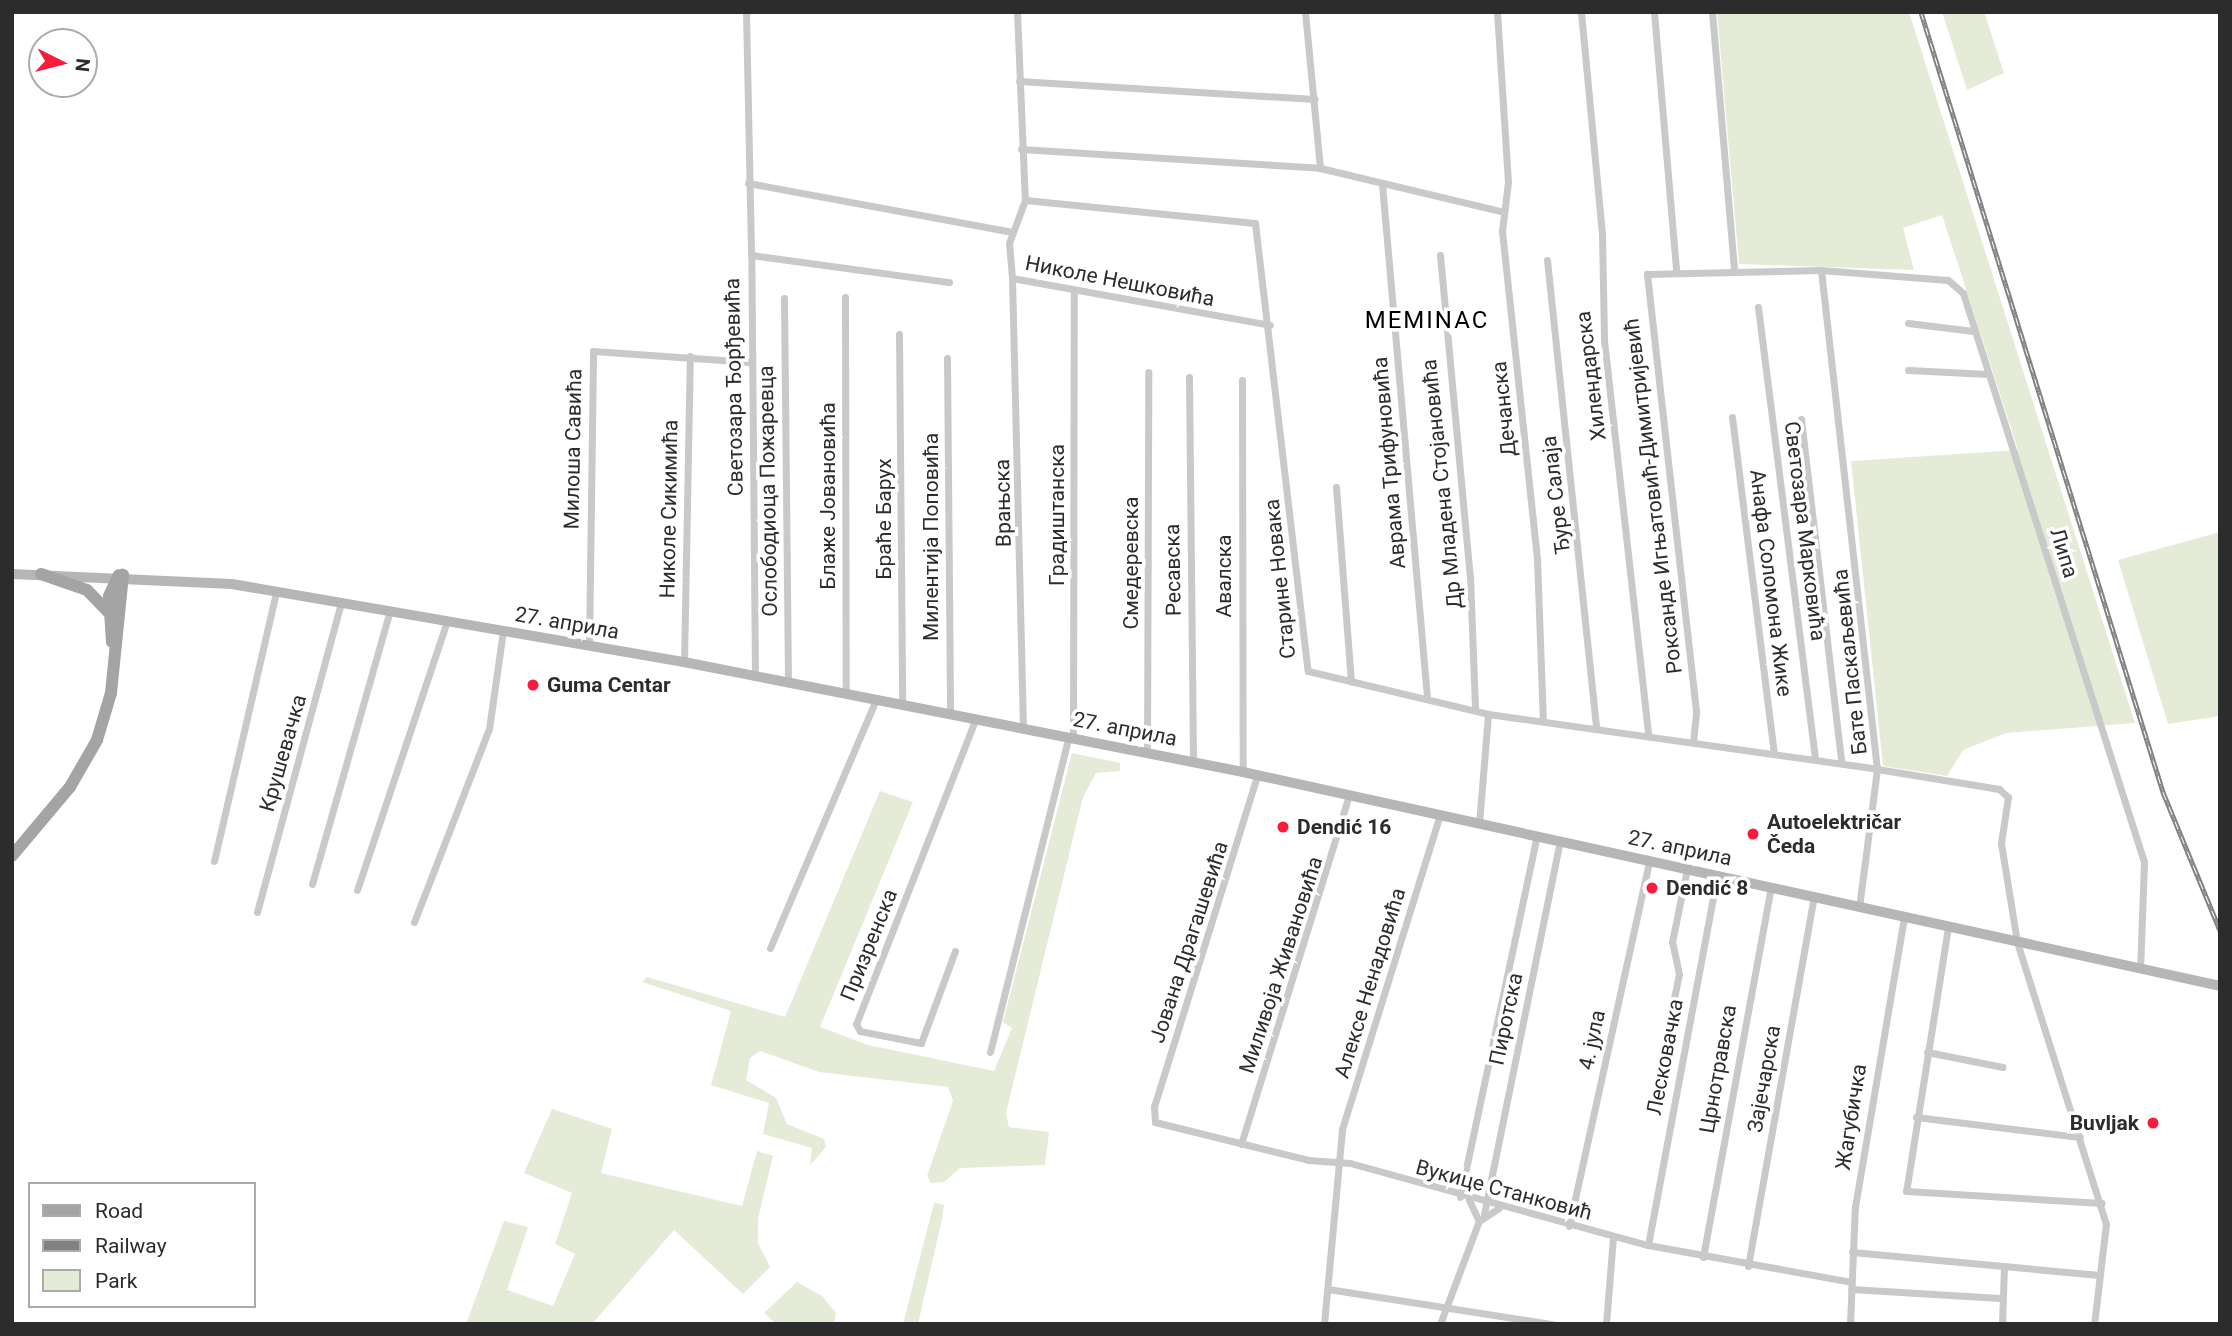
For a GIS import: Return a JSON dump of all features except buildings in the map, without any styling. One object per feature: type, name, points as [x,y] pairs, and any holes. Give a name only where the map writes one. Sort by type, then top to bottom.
[{"type":"main road","name":"27. априла","points":[[12,574],[121,575],[276,592],[684,662],[1243,772],[2219,988]]},
{"type":"main road","points":[[41,574],[87,590],[108,612]]},
{"type":"main road","points":[[115,652],[108,612],[121,575]]},
{"type":"main road","points":[[12,856],[35,830],[94,747],[115,652],[121,575]]},
{"type":"main road","points":[[12,844],[35,830]]},
{"type":"street","points":[[746,12],[751,255]]},
{"type":"street","name":"Николе Нешковића","points":[[1017,12],[1025,200],[1012,232],[1012,278],[1270,325]]},
{"type":"street","points":[[1306,12],[1320,168]]},
{"type":"street","name":"Дечанска","points":[[1497,12],[1508,182],[1504,212],[1537,559],[1544,719]]},
{"type":"street","name":"Хилендарска","points":[[1581,12],[1602,234],[1604,340],[1648,735]]},
{"type":"street","points":[[1654,12],[1676,269]]},
{"type":"street","points":[[1712,12],[1734,270]]},
{"type":"street","points":[[1019,81],[1314,99]]},
{"type":"street","points":[[1021,149],[1320,168],[1504,212]]},
{"type":"street","points":[[748,183],[1012,232]]},
{"type":"street","name":"Аврама Трифуновића","points":[[1382,184],[1427,697]]},
{"type":"street","name":"Старине Новака","points":[[1025,200],[1255,223],[1270,325],[1305,664],[1308,671],[1427,697],[1488,714],[1596,726],[1877,769]]},
{"type":"street","name":"Светозара Ђорђевића","points":[[755,677],[751,255],[949,282]]},
{"type":"street","name":"Др Младена Стојановића","points":[[1440,255],[1470,577],[1475,710]]},
{"type":"street","name":"Ђуре Салаја","points":[[1546,260],[1596,726]]},
{"type":"street","name":"Липа","points":[[1676,269],[1821,270],[1948,280],[1963,293],[2144,862],[2140,969]]},
{"type":"street","name":"Роксанде Игњатовић-Димитријевић","points":[[1676,269],[1646,279],[1696,710],[1693,742]]},
{"type":"street","name":"Бате Паскаљевића","points":[[1821,270],[1877,769],[2006,793],[2001,843],[2017,942]]},
{"type":"street","name":"Врањска","points":[[1012,278],[1023,729]]},
{"type":"street","name":"Градиштанска","points":[[990,1052],[1071,738],[1074,291]]},
{"type":"street","name":"Блаже Јовановића","points":[[845,297],[846,694]]},
{"type":"street","name":"Ослободиоца Пожаревца","points":[[784,298],[788,683]]},
{"type":"street","name":"Светозара Марковића","points":[[1758,307],[1815,759]]},
{"type":"street","points":[[1908,323],[1974,331]]},
{"type":"street","name":"Браће Барух","points":[[899,334],[902,705]]},
{"type":"street","name":"Милоша Савића","points":[[589,646],[593,351],[690,356]]},
{"type":"street","points":[[690,356],[751,362]]},
{"type":"street","name":"Николе Сикимића","points":[[684,662],[690,356]]},
{"type":"street","name":"Милентија Поповића","points":[[947,358],[950,715]]},
{"type":"street","points":[[1908,370],[1988,374]]},
{"type":"street","name":"Смедеревска","points":[[1147,753],[1148,372]]},
{"type":"street","name":"Ресавска","points":[[1189,377],[1193,763]]},
{"type":"street","name":"Авалска","points":[[1242,380],[1243,772]]},
{"type":"street","name":"Анафа Соломона Жике","points":[[1732,418],[1774,753]]},
{"type":"street","points":[[1801,419],[1842,762]]},
{"type":"street","points":[[1336,487],[1351,681]]},
{"type":"street","points":[[214,861],[276,592]]},
{"type":"street","name":"Крушевачка","points":[[257,912],[341,603]]},
{"type":"street","points":[[312,884],[390,611]]},
{"type":"street","points":[[357,890],[447,621]]},
{"type":"street","points":[[414,922],[489,729],[503,631]]},
{"type":"street","points":[[770,948],[876,700]]},
{"type":"street","points":[[1479,824],[1488,714]]},
{"type":"street","name":"Призренска","points":[[955,951],[921,1043],[858,1028],[975,720]]},
{"type":"street","points":[[1859,907],[1877,769]]},
{"type":"street","name":"Јована Драгашевића","points":[[1154,1118],[1257,776]]},
{"type":"street","name":"Миливоја Живановића","points":[[1241,1144],[1349,795]]},
{"type":"street","name":"Алексе Ненадовића","points":[[1324,1324],[1342,1129],[1440,815]]},
{"type":"street","points":[[1479,1222],[1464,1198],[1537,836]]},
{"type":"street","name":"Пиротска","points":[[1484,1214],[1560,841]]},
{"type":"street","name":"4. јула","points":[[1569,1226],[1649,861]]},
{"type":"street","points":[[1660,1068],[1679,974],[1672,942],[1687,869]]},
{"type":"street","name":"Лесковачка","points":[[1648,1245],[1717,876]]},
{"type":"street","name":"Црнотравска","points":[[1703,1257],[1771,888]]},
{"type":"street","name":"Зајечарска","points":[[1748,1266],[1814,897]]},
{"type":"street","name":"Жагубичка","points":[[1850,1324],[1852,1252],[1872,1089],[1904,917]]},
{"type":"street","points":[[1948,927],[1906,1192],[2102,1203]]},
{"type":"street","points":[[2017,942],[2102,1203],[2094,1324]]},
{"type":"street","points":[[1927,1052],[2003,1067]]},
{"type":"street","points":[[1916,1117],[2080,1137]]},
{"type":"street","name":"Вукице Станковић","points":[[1154,1118],[1241,1144],[1338,1162],[1569,1226],[1703,1257],[1851,1285],[2000,1298]]},
{"type":"street","points":[[1440,1324],[1479,1222],[1484,1214],[1500,1208]]},
{"type":"street","points":[[1606,1324],[1613,1237]]},
{"type":"street","points":[[1852,1252],[2099,1275]]},
{"type":"street","points":[[2002,1324],[2000,1298],[2004,1266]]},
{"type":"street","points":[[1328,1289],[1552,1324]]},
{"type":"green space","points":[[1717,12],[1909,12],[2135,723],[2006,733],[1963,750],[1947,776],[1883,766],[1851,461],[2018,450],[1942,215],[1903,228],[1914,270],[1739,264]]},
{"type":"green space","points":[[1942,12],[1984,12],[2004,73],[1967,90]]},
{"type":"green space","points":[[2220,532],[2220,716],[2168,724],[2118,560]]},
{"type":"green space","points":[[1072,753],[1120,763],[1120,771],[1096,773],[1083,797],[1006,1113],[1009,1127],[1049,1132],[1045,1165],[960,1168],[944,1182],[931,1183],[927,1176],[953,1101],[948,1087],[819,1072],[760,1051],[750,1058],[746,1080],[776,1098],[787,1124],[824,1139],[826,1147],[810,1165],[812,1148],[763,1134],[769,1103],[711,1085],[731,1011],[642,982],[647,977],[785,1017],[880,791],[913,802],[820,1027],[868,1045],[994,1071],[1012,1028],[1003,1022]]},
{"type":"green space","points":[[552,1109],[612,1129],[601,1173],[742,1206],[757,1151],[773,1156],[758,1219],[758,1243],[770,1267],[743,1294],[674,1230],[592,1324],[466,1324],[504,1221],[528,1227],[507,1290],[553,1306],[575,1254],[555,1244],[572,1193],[524,1173]]},
{"type":"green space","points":[[934,1203],[944,1205],[918,1324],[903,1324]]},
{"type":"green space","points":[[797,1282],[822,1296],[836,1313],[834,1324],[776,1324],[764,1313]]},
{"type":"railway","points":[[1921,12],[2163,792],[2220,930]]},
{"type":"place","name":"Guma Centar","points":[[533,685]]},
{"type":"place","name":"Dendić 16","points":[[1283,827]]},
{"type":"place","name":"Autoelektričar Čeda","points":[[1753,834]]},
{"type":"place","name":"Dendić 8","points":[[1652,888]]},
{"type":"place","name":"Buvljak","points":[[2153,1123]]},
{"type":"district","name":"MEMINAC","points":[[1427,321]]}]
